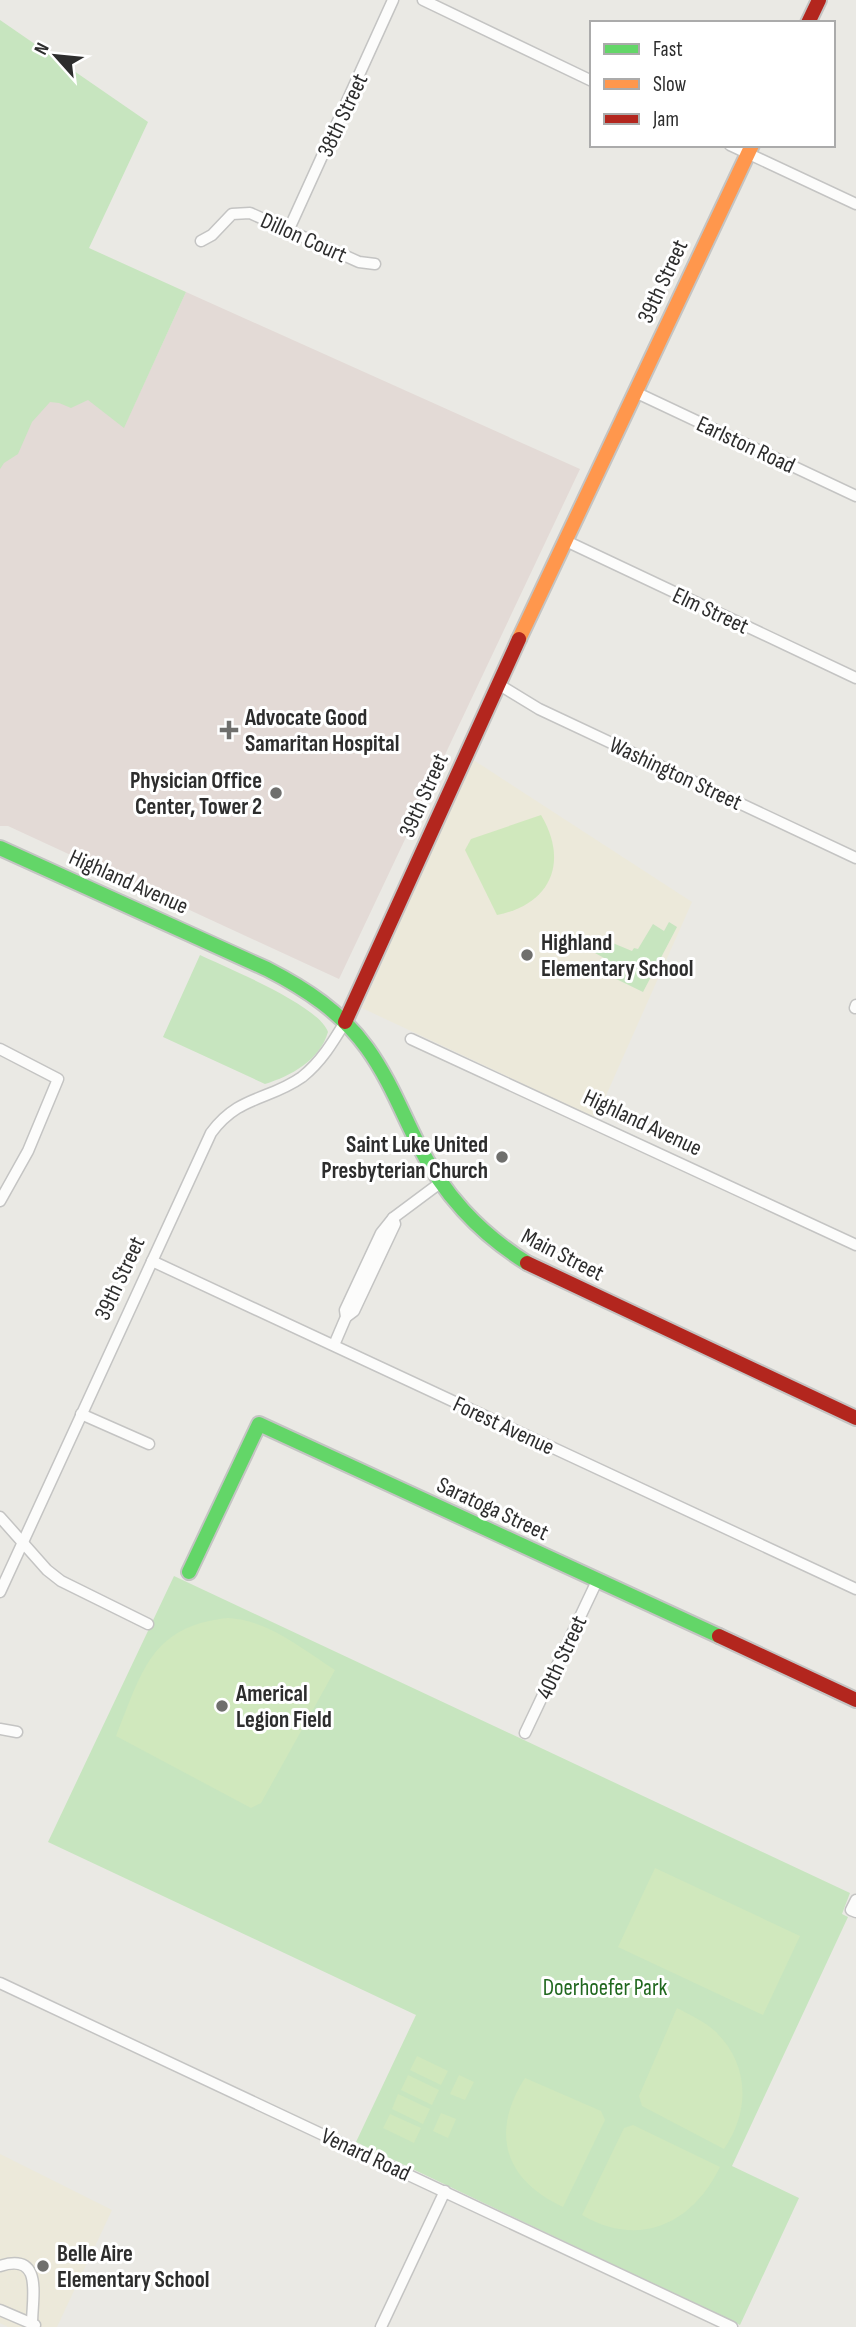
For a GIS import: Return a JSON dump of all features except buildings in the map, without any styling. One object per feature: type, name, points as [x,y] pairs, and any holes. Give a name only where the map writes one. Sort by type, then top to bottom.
[{"type":"street","name":"38th Street","points":[[289,229],[393,0]]},
{"type":"street","points":[[423,0],[590,80]]},
{"type":"street","points":[[809,21],[819,0]]},
{"type":"street","points":[[750,149],[856,204]]},
{"type":"street","name":"39th Street","points":[[0,1592],[202,1151],[220,1121],[246,1102],[301,1077],[331,1046],[345,1021],[498,684],[750,149]]},
{"type":"street","name":"Dillon Court","points":[[201,241],[212,235],[232,214],[250,213],[359,262],[375,264]]},
{"type":"street","name":"Earlston Road","points":[[635,392],[856,496]]},
{"type":"street","name":"Elm Street","points":[[566,541],[856,678]]},
{"type":"street","name":"Washington Street","points":[[498,684],[539,709],[856,858]]},
{"type":"street","name":"Highland Avenue","points":[[0,848],[283,976],[345,1021]]},
{"type":"street","name":"Main Street","points":[[345,1021],[378,1063],[440,1183],[480,1231],[495,1244],[524,1262],[856,1418]]},
{"type":"street","name":"Highland Avenue","points":[[411,1039],[856,1245]]},
{"type":"street","points":[[0,1049],[58,1079],[28,1151],[0,1201]]},
{"type":"street","points":[[334,1345],[346,1317],[345,1310],[381,1233],[393,1218],[440,1183]]},
{"type":"street","name":"Forest Avenue","points":[[152,1261],[856,1589]]},
{"type":"street","points":[[81,1414],[149,1444]]},
{"type":"street","name":"Saratoga Street","points":[[189,1572],[259,1424],[856,1700]]},
{"type":"street","points":[[0,1517],[47,1570],[61,1581],[148,1624]]},
{"type":"street","name":"40th Street","points":[[525,1733],[597,1581]]},
{"type":"street","points":[[0,1729],[17,1732]]},
{"type":"street","name":"Venard Road","points":[[0,1983],[732,2327]]},
{"type":"street","points":[[382,2327],[445,2191]]},
{"type":"street","points":[[0,2266],[18,2263],[27,2266],[33,2273],[35,2326],[0,2310]]},
{"type":"shaded area","name":"Advocate Good Samaritan Hospital","points":[[186,292],[580,469],[339,979],[8,826],[0,826],[0,331],[124,427]]},
{"type":"shaded area","name":"Highland Elementary School","points":[[472,759],[692,902],[596,1118],[362,1008]]},
{"type":"shaded area","name":"Belle Aire Elementary School","points":[[0,2154],[112,2210],[57,2327],[8,2327],[0,2323]]},
{"type":"green space","points":[[0,20],[148,122],[89,248],[186,292],[124,428],[88,400],[71,408],[50,402],[32,422],[18,454],[0,469]]},
{"type":"green space","points":[[541,815],[554,849],[550,878],[542,891],[531,901],[497,915],[465,850],[471,839]]},
{"type":"green space","points":[[669,922],[677,927],[643,992],[610,976],[615,964],[595,953],[603,939],[632,951],[634,948],[638,949],[653,924],[664,931]]},
{"type":"green space","points":[[200,955],[271,988],[308,1010],[321,1021],[328,1032],[318,1051],[303,1066],[265,1084],[163,1037]]},
{"type":"green space","name":"Doerhoefer Park","points":[[174,1576],[850,1893],[842,1914],[848,1917],[732,2166],[799,2198],[740,2325],[356,2142],[416,2015],[48,1842]]},
{"type":"green space","name":"Americal Legion Field","points":[[228,1618],[243,1620],[271,1630],[335,1670],[261,1803],[251,1808],[116,1736],[142,1673],[165,1642],[181,1631],[202,1623]]},
{"type":"green space","points":[[655,1868],[800,1936],[763,2015],[618,1947]]},
{"type":"green space","points":[[677,2008],[715,2031],[727,2044],[740,2073],[742,2104],[733,2134],[724,2149],[642,2106],[639,2096]]},
{"type":"green space","points":[[417,2056],[448,2071],[441,2085],[410,2070]]},
{"type":"green space","points":[[408,2075],[439,2090],[432,2105],[401,2090]]},
{"type":"green space","points":[[459,2075],[474,2082],[465,2100],[450,2094]]},
{"type":"green space","points":[[525,2078],[601,2111],[605,2120],[563,2207],[527,2183],[516,2169],[509,2153],[506,2135],[508,2117]]},
{"type":"green space","points":[[398,2094],[430,2109],[423,2124],[392,2109]]},
{"type":"green space","points":[[441,2113],[456,2119],[448,2138],[433,2131]]},
{"type":"green space","points":[[390,2114],[421,2128],[414,2143],[383,2128]]},
{"type":"green space","points":[[633,2125],[720,2167],[709,2187],[680,2216],[663,2225],[644,2230],[624,2230],[603,2225],[582,2215],[624,2128]]},
{"type":"traffic: fast","points":[[0,848],[267,969],[322,1002],[346,1023],[375,1059],[427,1161],[450,1195],[478,1225],[527,1263]]},
{"type":"traffic: fast","points":[[189,1572],[259,1424],[719,1636]]},
{"type":"traffic: slow","points":[[519,639],[751,147]]},
{"type":"traffic: jam","points":[[809,21],[819,0]]},
{"type":"traffic: jam","points":[[345,1022],[519,639]]},
{"type":"traffic: jam","points":[[527,1263],[856,1418]]},
{"type":"traffic: jam","points":[[719,1636],[856,1700]]},
{"type":"place","name":"Advocate Good Samaritan Hospital","points":[[229,730]]},
{"type":"place","name":"Physician Office Center, Tower 2","points":[[276,793]]},
{"type":"place","name":"Highland Elementary School","points":[[527,955]]},
{"type":"place","name":"Saint Luke United Presbyterian Church","points":[[502,1157]]},
{"type":"place","name":"Americal Legion Field","points":[[222,1706]]},
{"type":"place","name":"Belle Aire Elementary School","points":[[43,2266]]}]
